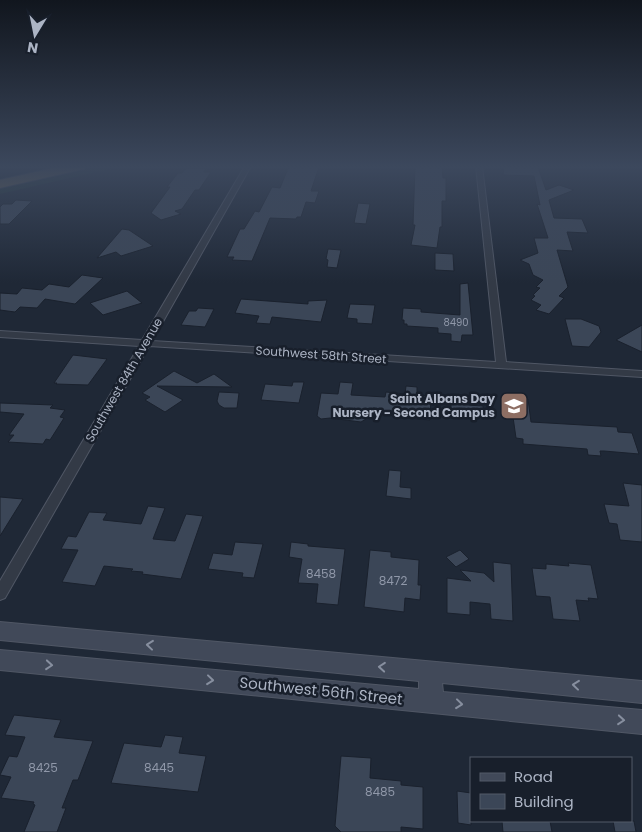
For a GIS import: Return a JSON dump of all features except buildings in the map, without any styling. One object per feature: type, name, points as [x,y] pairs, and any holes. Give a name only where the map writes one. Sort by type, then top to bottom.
[{"type":"main road","points":[[0,631],[642,692]]},
{"type":"main road","name":"Southwest 56th Street","points":[[0,660],[642,722]]},
{"type":"main road","points":[[430,672],[431,702]]},
{"type":"street","name":"Southwest 84th Avenue","points":[[0,594],[225,205]]},
{"type":"street","points":[[483,205],[501,365]]},
{"type":"street","name":"Southwest 58th Street","points":[[0,334],[642,374]]},
{"type":"place","name":"Saint Albans Day Nursery - Second Campus","points":[[514,406]]}]
